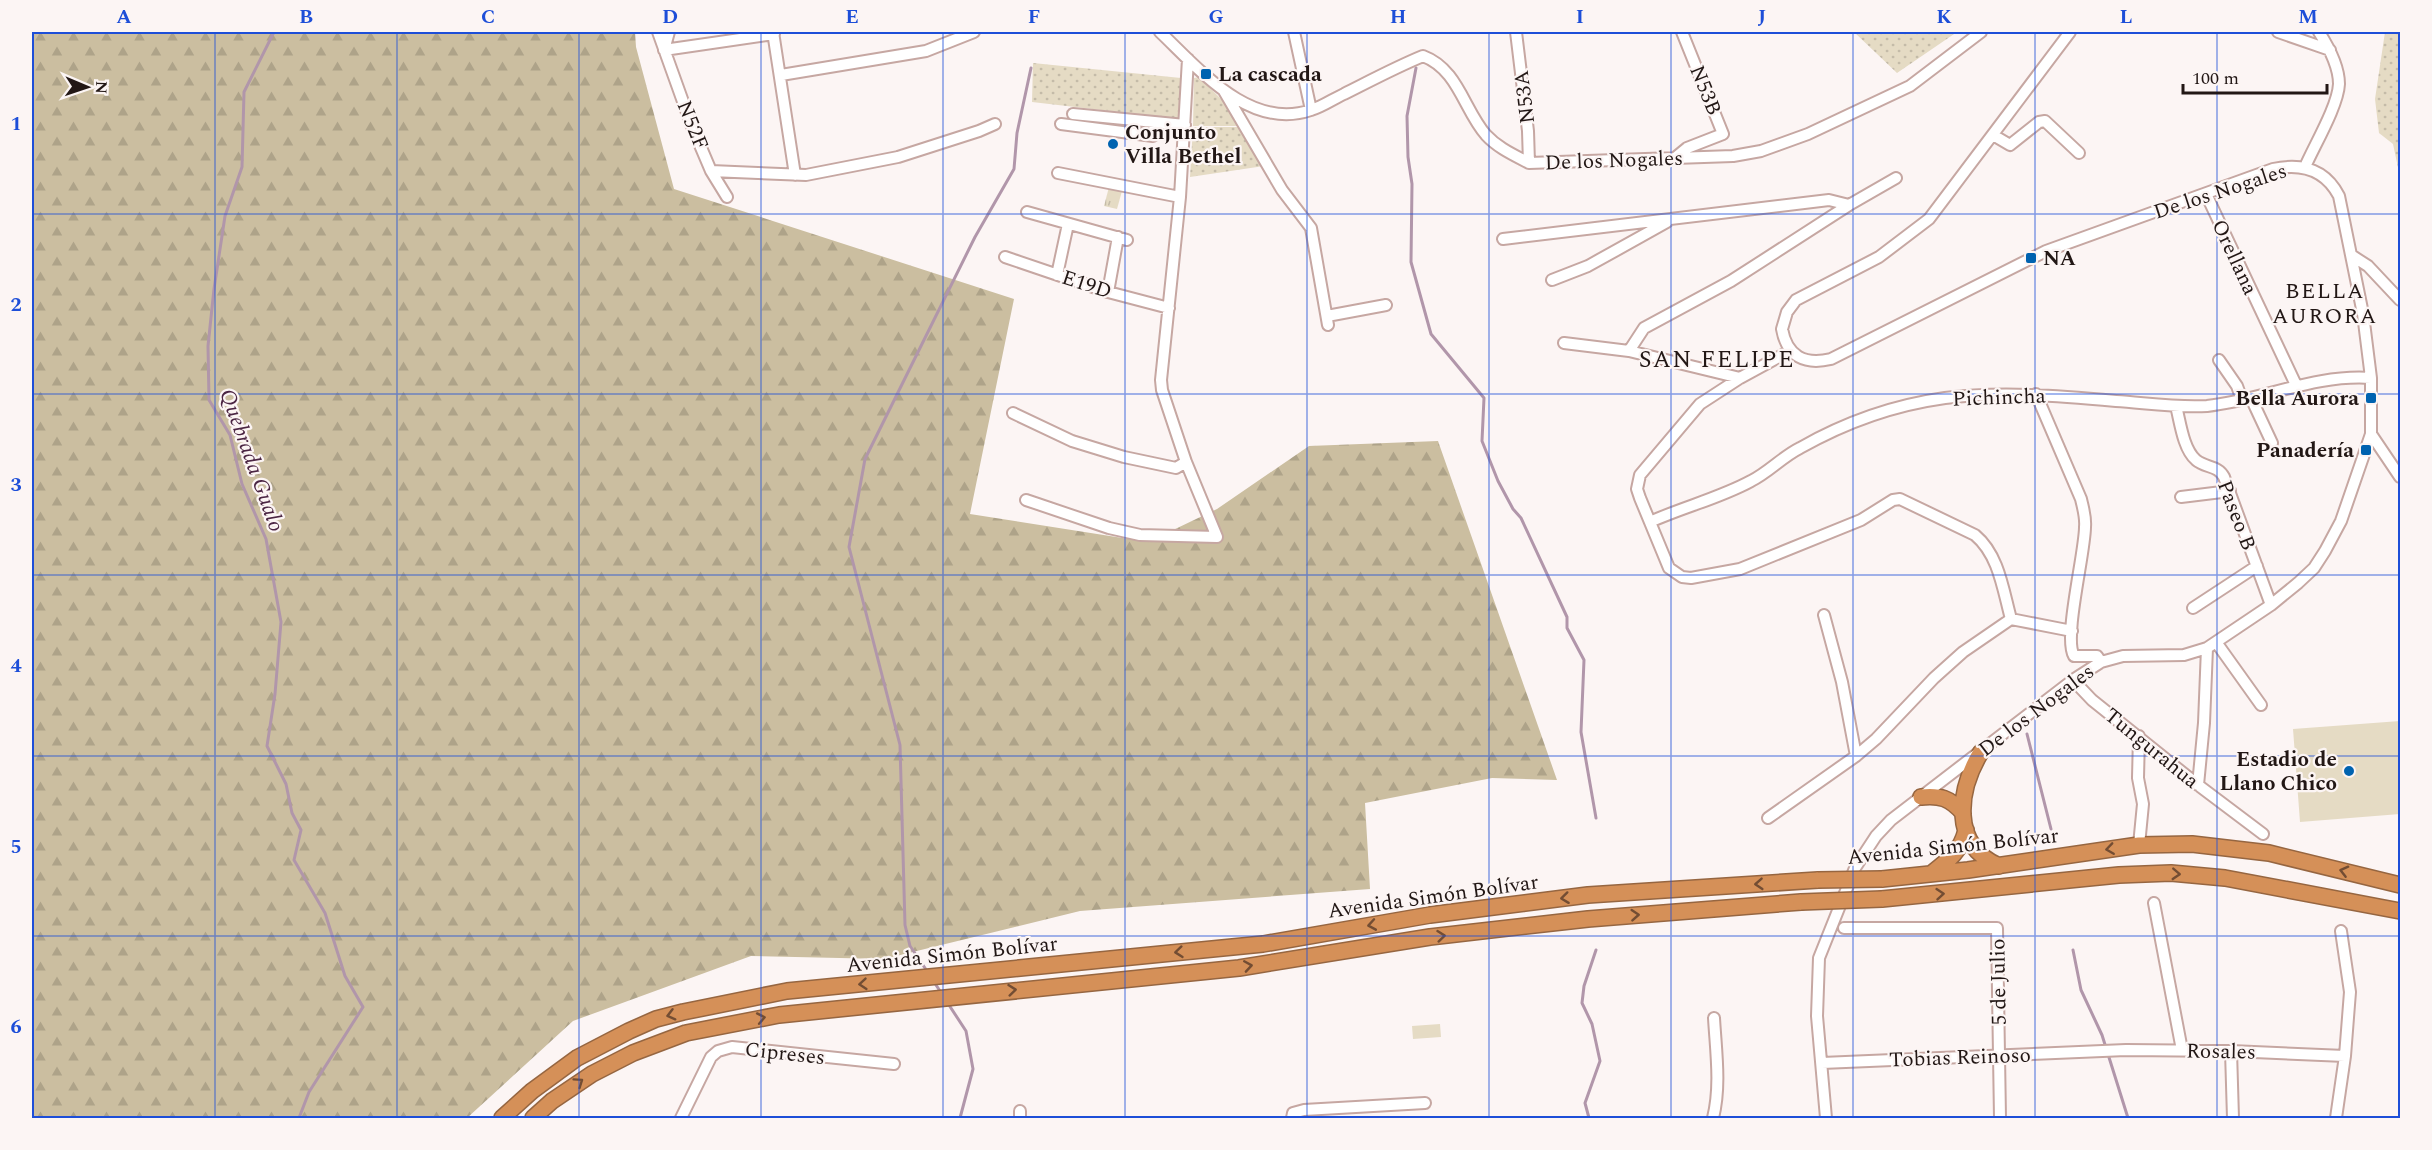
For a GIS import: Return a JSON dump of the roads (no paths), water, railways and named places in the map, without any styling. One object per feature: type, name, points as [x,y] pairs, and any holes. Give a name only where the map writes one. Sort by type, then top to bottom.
[{"type":"highway","points":[[1981,752],[1967,781],[1963,813],[1970,842],[1977,853],[2000,866]]},
{"type":"highway","points":[[1921,796],[1936,795],[1946,798],[1963,813]]},
{"type":"highway","points":[[1930,874],[1960,849],[1966,830]]},
{"type":"highway","name":"Avenida Simón Bolívar","points":[[502,1119],[532,1091],[577,1058],[628,1031],[656,1019],[787,991],[1263,944],[1430,915],[1588,896],[1818,880],[1882,879],[2000,866],[2139,845],[2192,844],[2269,853],[2400,885]]},
{"type":"highway","name":"Avenida Simón Bolívar","points":[[533,1119],[552,1101],[592,1074],[673,1036],[779,1015],[1239,968],[1430,937],[1588,919],[1801,902],[1882,899],[2120,875],[2171,873],[2225,878],[2400,911]]},
{"type":"street","name":"N52F","points":[[658,32],[711,171],[726,197]]},
{"type":"street","points":[[669,32],[664,50],[773,33],[795,175]]},
{"type":"street","points":[[781,75],[926,51],[974,32]]},
{"type":"street","name":"De los Nogales","points":[[1160,32],[1224,91],[1268,113],[1287,114],[1311,111],[1403,64],[1424,56],[1437,61],[1448,73],[1486,134],[1504,151],[1529,163],[1746,155],[1761,151],[1808,134],[1910,86],[1981,32]]},
{"type":"street","points":[[1294,32],[1311,111]]},
{"type":"street","name":"N53A","points":[[1516,32],[1528,131],[1529,163]]},
{"type":"street","name":"N53B","points":[[1676,157],[1687,148],[1723,133],[1682,32]]},
{"type":"street","points":[[2011,619],[1998,570],[1983,542],[1975,535],[1905,500],[1893,500],[1854,523],[1740,569],[1699,578],[1682,577],[1670,568],[1637,489],[1640,475],[1692,411],[1708,397],[1790,351],[1782,329],[1792,303],[1831,280],[1879,257],[1917,229],[1940,206],[2070,32]]},
{"type":"street","points":[[2278,32],[2330,50]]},
{"type":"street","points":[[2305,167],[2336,98],[2339,82],[2330,50],[2319,32]]},
{"type":"street","points":[[1026,500],[1109,528],[1140,535],[1217,537],[1186,462],[1162,390],[1161,380],[1180,197],[1188,59]]},
{"type":"street","points":[[1224,91],[1282,190],[1311,228],[1328,321],[1386,306]]},
{"type":"street","points":[[1073,114],[1185,125]]},
{"type":"street","points":[[1994,135],[2010,145],[2039,122],[2045,121],[2079,153]]},
{"type":"street","points":[[1061,124],[1153,136],[1155,123]]},
{"type":"street","points":[[711,171],[795,175],[858,166],[898,157],[980,131],[994,124]]},
{"type":"street","name":"De los Nogales","points":[[1790,351],[1796,358],[1806,361],[1831,359],[2046,251],[2272,168],[2286,166],[2305,167],[2322,175],[2336,189],[2341,202],[2363,314],[2371,378],[2371,434],[2340,521],[2320,560],[2306,576],[2271,605],[2212,645],[2184,656],[2123,656],[2101,662],[2073,680],[1891,820],[1863,854],[1819,958],[1816,995],[1826,1119]]},
{"type":"street","points":[[1058,173],[1180,197]]},
{"type":"street","points":[[1629,351],[1644,328],[1731,281],[1849,205],[1896,178]]},
{"type":"street","name":"Orellana","points":[[2206,194],[2296,385]]},
{"type":"street","points":[[1503,240],[1829,200],[1849,205]]},
{"type":"street","points":[[1027,212],[1122,239],[1108,292]]},
{"type":"street","points":[[1552,280],[1588,266],[1672,219]]},
{"type":"street","points":[[1057,275],[1068,224]]},
{"type":"street","points":[[2351,255],[2368,267],[2400,300]]},
{"type":"street","name":"E19D","points":[[1005,257],[1108,292],[1169,308]]},
{"type":"street","points":[[1564,343],[1629,351],[1740,378]]},
{"type":"street","points":[[2219,360],[2247,399],[2272,443]]},
{"type":"street","name":"Pichincha","points":[[1650,522],[1749,482],[1797,449],[1849,423],[1896,409],[1943,399],[2036,394],[2176,406],[2206,406],[2247,399],[2331,378],[2371,378]]},
{"type":"street","points":[[2036,394],[2081,499],[2084,513],[2084,546],[2072,631],[2072,653],[2074,656],[2094,656],[2101,662]]},
{"type":"street","name":"Paseo B","points":[[2176,406],[2191,454],[2198,461],[2220,470],[2230,491],[2271,605]]},
{"type":"street","points":[[1013,413],[1072,441],[1124,457],[1176,468],[1186,462]]},
{"type":"street","points":[[2371,434],[2400,477]]},
{"type":"street","points":[[2181,496],[2230,491]]},
{"type":"street","points":[[2193,608],[2257,566]]},
{"type":"street","points":[[1824,615],[1842,682],[1856,756]]},
{"type":"street","points":[[1768,818],[1856,756],[1957,658],[2011,619],[2072,631]]},
{"type":"street","points":[[2212,645],[2261,705]]},
{"type":"street","points":[[2198,785],[2212,645]]},
{"type":"street","name":"Tungurahua","points":[[2073,680],[2092,700],[2263,834]]},
{"type":"street","points":[[2139,736],[2138,778],[2143,804],[2139,845]]},
{"type":"street","points":[[2154,903],[2182,1050]]},
{"type":"street","name":"5 de Julio","points":[[1844,928],[1997,928],[2000,1119]]},
{"type":"street","points":[[2336,1119],[2345,1056],[2350,992],[2341,932]]},
{"type":"street","points":[[1713,1119],[1717,1103],[1718,1077],[1714,1018]]},
{"type":"street","name":"Cipreses","points":[[681,1119],[711,1057],[724,1048],[894,1064]]},
{"type":"street","name":"Rosales","points":[[2097,1051],[2182,1050],[2345,1056]]},
{"type":"street","name":"Tobias Reinoso","points":[[1822,1063],[2097,1051]]},
{"type":"street","points":[[2230,1051],[2233,1119]]},
{"type":"street","points":[[1292,1119],[1293,1113],[1304,1110],[1425,1103]]},
{"type":"waterway","name":"Quebrada Gualo","points":[[274,32],[244,92],[242,167],[225,216],[214,289],[208,346],[209,400],[230,435],[242,484],[266,539],[281,622],[275,694],[267,746],[286,784],[292,813],[301,830],[294,860],[325,913],[345,976],[363,1007],[309,1092],[299,1118]]},
{"type":"waterway","points":[[927,971],[910,946],[905,925],[900,745],[849,547],[865,459],[975,237],[1014,169],[1017,133],[1031,68]]},
{"type":"waterway","points":[[1416,68],[1407,116],[1408,157],[1412,184],[1411,262],[1431,334],[1484,398],[1482,441],[1498,481],[1513,509],[1521,518],[1567,617],[1567,628],[1584,660],[1581,732],[1596,818]]},
{"type":"waterway","points":[[2027,734],[2051,829]]},
{"type":"waterway","points":[[1589,1118],[1585,1103],[1600,1061],[1592,1024],[1582,1003],[1584,986],[1596,950]]},
{"type":"waterway","points":[[2073,950],[2081,990],[2102,1035],[2128,1118]]},
{"type":"waterway","points":[[934,982],[942,994]]},
{"type":"waterway","points":[[947,1002],[966,1031],[973,1069],[960,1118]]},
{"type":"place","name":"La cascada","points":[[1206,74]]},
{"type":"place","name":"Conjunto Villa Bethel","points":[[1113,144]]},
{"type":"place","name":"NA","points":[[2031,258]]},
{"type":"place","name":"Bella Aurora","points":[[2371,398]]},
{"type":"place","name":"Panadería","points":[[2366,450]]},
{"type":"place","name":"Estadio de Llano Chico","points":[[2349,771]]},
{"type":"district","name":"BELLA AURORA","points":[[2325,302]]},
{"type":"district","name":"SAN FELIPE","points":[[1717,359]]}]
